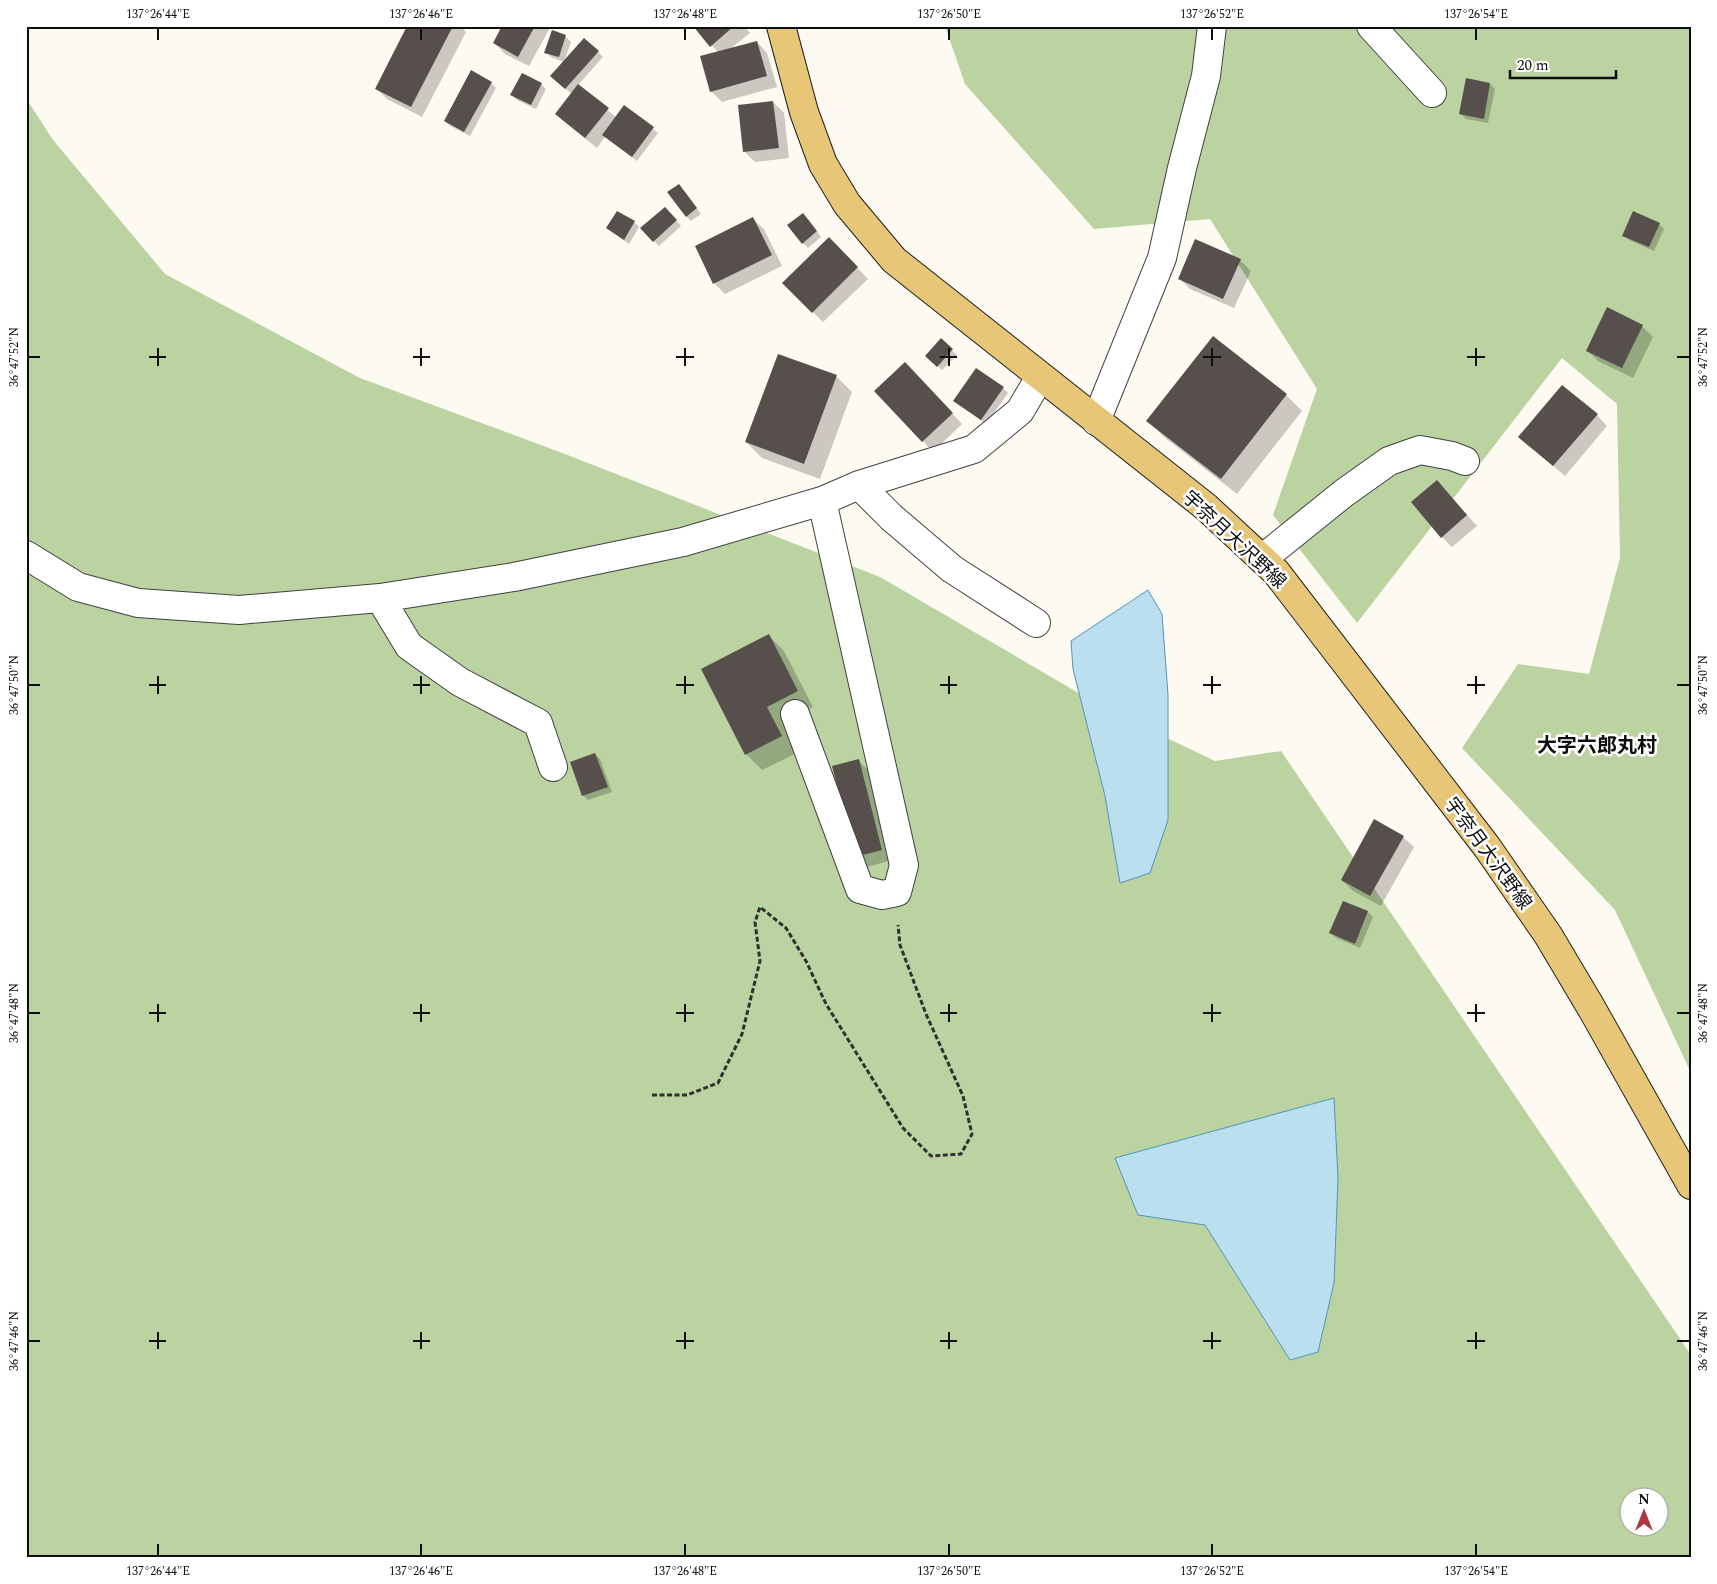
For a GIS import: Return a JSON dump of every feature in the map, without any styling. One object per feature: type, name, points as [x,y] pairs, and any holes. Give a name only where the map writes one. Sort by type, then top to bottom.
[{"type":"main road","name":"宇奈月大沢野線","points":[[781,26],[804,112],[823,164],[847,204],[894,260],[1206,507],[1276,572],[1487,847],[1548,935],[1691,1185]]},
{"type":"street","points":[[1096,421],[1162,258],[1182,168],[1206,76],[1212,26]]},
{"type":"street","points":[[1371,26],[1432,93]]},
{"type":"street","points":[[26,555],[78,587],[138,602],[240,610],[380,598],[514,577],[683,542],[822,501],[859,485],[974,449],[1020,411],[1040,376]]},
{"type":"street","points":[[1262,560],[1344,493],[1389,461],[1420,450],[1452,456],[1465,461]]},
{"type":"street","points":[[859,485],[890,517],[952,570],[1036,623]]},
{"type":"street","points":[[795,714],[860,889],[882,895],[897,892],[904,865],[822,501]]},
{"type":"street","points":[[380,598],[409,646],[460,682],[538,723],[553,766]]},
{"type":"path","points":[[652,1095],[687,1095],[718,1083],[742,1034],[760,961],[755,922],[760,907],[786,928],[806,961],[826,1004],[903,1128],[931,1156],[961,1154],[972,1134],[963,1096],[926,1014],[900,945],[897,892]]},
{"type":"green space","points":[[945,26],[1691,26],[1691,1073],[1615,910],[1462,748],[1518,664],[1589,674],[1620,558],[1617,404],[1562,358],[1357,623],[1273,515],[1317,389],[1210,219],[1094,229],[965,84]]},
{"type":"green space","points":[[26,98],[53,140],[165,274],[360,378],[565,454],[880,577],[1106,709],[1215,761],[1281,751],[1691,1355],[1691,1558],[26,1558]]},
{"type":"water","points":[[1148,590],[1162,614],[1168,695],[1168,820],[1150,873],[1120,883],[1105,796],[1073,669],[1071,641]]},
{"type":"water","points":[[1334,1098],[1338,1179],[1334,1283],[1318,1352],[1290,1360],[1205,1225],[1138,1215],[1115,1158]]},
{"type":"building","points":[[407,26],[453,26],[411,107],[375,89]]},
{"type":"building","points":[[502,26],[535,26],[518,57],[493,43]]},
{"type":"building","points":[[693,26],[734,26],[710,47]]},
{"type":"building","points":[[552,30],[566,35],[559,57],[544,53]]},
{"type":"building","points":[[584,38],[599,51],[565,89],[550,76]]},
{"type":"building","points":[[757,41],[767,76],[710,92],[700,56]]},
{"type":"building","points":[[471,70],[492,82],[464,132],[444,121]]},
{"type":"building","points":[[522,73],[542,83],[531,105],[510,95]]},
{"type":"building","points":[[1466,78],[1490,83],[1484,119],[1459,114]]},
{"type":"building","points":[[578,84],[609,108],[585,138],[555,114]]},
{"type":"building","points":[[773,101],[779,148],[743,152],[738,105]]},
{"type":"building","points":[[624,105],[654,127],[632,157],[602,135]]},
{"type":"building","points":[[679,184],[697,208],[686,217],[667,192]]},
{"type":"building","points":[[665,207],[677,220],[653,242],[640,228]]},
{"type":"building","points":[[617,211],[635,221],[624,240],[606,228]]},
{"type":"building","points":[[1633,211],[1660,223],[1649,247],[1622,236]]},
{"type":"building","points":[[803,213],[817,231],[802,244],[787,225]]},
{"type":"building","points":[[753,217],[772,255],[713,284],[695,246]]},
{"type":"building","points":[[829,237],[858,267],[812,313],[782,283]]},
{"type":"building","points":[[1195,239],[1241,259],[1223,299],[1178,279]]},
{"type":"building","points":[[1607,307],[1643,325],[1622,368],[1586,351]]},
{"type":"building","points":[[1213,336],[1287,394],[1221,479],[1146,421]]},
{"type":"building","points":[[941,338],[953,349],[937,367],[925,356]]},
{"type":"building","points":[[778,354],[837,375],[804,464],[745,442]]},
{"type":"building","points":[[905,362],[953,413],[922,442],[874,391]]},
{"type":"building","points":[[976,368],[1004,387],[981,420],[953,401]]},
{"type":"building","points":[[1562,385],[1598,414],[1553,466],[1518,437]]},
{"type":"building","points":[[1437,480],[1467,515],[1441,538],[1411,502]]},
{"type":"building","points":[[769,634],[798,691],[767,707],[782,736],[745,755],[701,669]]},
{"type":"building","points":[[595,753],[608,787],[582,796],[570,762]]},
{"type":"building","points":[[859,759],[882,850],[855,857],[832,766]]},
{"type":"building","points":[[1374,819],[1404,836],[1370,896],[1341,880]]},
{"type":"building","points":[[1343,901],[1368,911],[1355,944],[1329,933]]},
{"type":"district","name":"大字六郎丸村","points":[[1597,745]]}]
